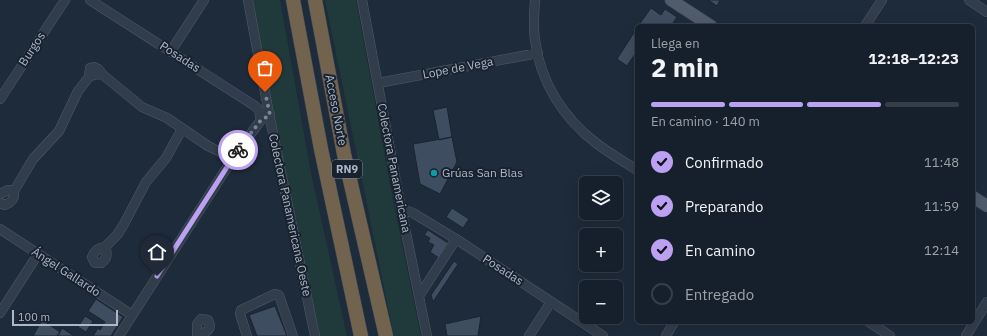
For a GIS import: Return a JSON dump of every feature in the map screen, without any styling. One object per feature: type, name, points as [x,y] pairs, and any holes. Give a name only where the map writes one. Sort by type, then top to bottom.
[{"type":"highway","name":"Acceso Norte","points":[[293,0],[321,149],[361,336]]},
{"type":"highway","name":"Acceso Norte","points":[[315,0],[344,154],[386,336]]},
{"type":"main road","points":[[671,0],[708,24]]},
{"type":"main road","points":[[975,198],[987,206]]},
{"type":"street","name":"Burgos","points":[[0,99],[4,85],[65,0]]},
{"type":"street","name":"Posadas","points":[[90,0],[255,106],[265,118]]},
{"type":"street","points":[[171,51],[204,0]]},
{"type":"street","name":"Colectora Panamericana Oeste","points":[[248,0],[265,118],[315,336]]},
{"type":"street","name":"Colectora Panamericana","points":[[362,0],[401,208],[427,336]]},
{"type":"street","points":[[535,0],[534,29],[538,53],[548,85],[564,111],[576,124],[596,143],[635,169]]},
{"type":"street","points":[[866,24],[882,0]]},
{"type":"street","points":[[969,0],[987,12]]},
{"type":"street","name":"Lope de Vega","points":[[378,83],[538,53]]},
{"type":"street","points":[[0,203],[5,205],[10,203],[14,197],[14,191],[33,160],[59,131],[78,91],[93,74],[103,76],[142,107],[167,118],[208,146],[233,158]]},
{"type":"street","points":[[119,336],[233,158],[265,118]]},
{"type":"street","points":[[105,248],[124,224],[146,182],[166,158],[182,129]]},
{"type":"street","points":[[0,194],[8,190],[14,191]]},
{"type":"street","name":"Posadas","points":[[401,208],[413,213],[456,240],[603,336]]},
{"type":"street","name":"Ángel Gallardo","points":[[0,229],[132,316]]},
{"type":"street","points":[[419,296],[456,240]]},
{"type":"street","points":[[0,313],[38,254]]},
{"type":"street","points":[[247,336],[240,314],[241,310],[275,294],[279,295],[293,336]]},
{"type":"street","points":[[529,336],[551,302]]},
{"type":"street","points":[[975,321],[987,302]]},
{"type":"street","points":[[666,336],[673,324]]},
{"type":"street","points":[[872,324],[890,336]]},
{"type":"street","points":[[966,336],[973,324]]},
{"type":"green space","points":[[250,0],[280,0],[311,173],[347,336],[320,336],[266,89]]},
{"type":"green space","points":[[325,0],[356,0],[394,205],[421,336],[394,336]]},
{"type":"building","points":[[708,0],[720,0],[717,6]]},
{"type":"building","points":[[651,8],[661,15],[665,9],[677,17],[672,24],[639,24]]},
{"type":"building","points":[[635,31],[635,54],[627,66],[617,59]]},
{"type":"building","name":"Grúas San Blas","points":[[447,107],[452,137],[439,140],[433,110]]},
{"type":"building","name":"Grúas San Blas","points":[[452,137],[457,162],[440,194],[420,184],[413,144]]},
{"type":"building","name":"Grúas San Blas","points":[[452,208],[469,219],[463,228],[446,217]]},
{"type":"building","points":[[428,230],[448,243],[439,258],[430,252],[434,245],[428,242],[430,238],[424,235]]},
{"type":"building","points":[[454,261],[458,264],[433,302],[431,295]]},
{"type":"building","points":[[96,299],[123,317],[111,336],[93,336],[98,328],[100,330],[105,322],[88,311]]},
{"type":"building","points":[[275,306],[287,336],[257,336],[249,315]]},
{"type":"building","points":[[85,316],[93,321],[86,332],[78,327]]},
{"type":"building","points":[[481,316],[478,336],[447,336],[445,324]]},
{"type":"building","points":[[42,320],[60,332],[57,336],[33,336]]},
{"type":"building","points":[[62,328],[74,336],[58,336]]},
{"type":"way so far","points":[[238,150],[261,120],[270,115],[265,92]]},
{"type":"place","name":"Grúas San Blas","points":[[434,173]]},
{"type":"route","points":[[157,276],[238,150]]}]
